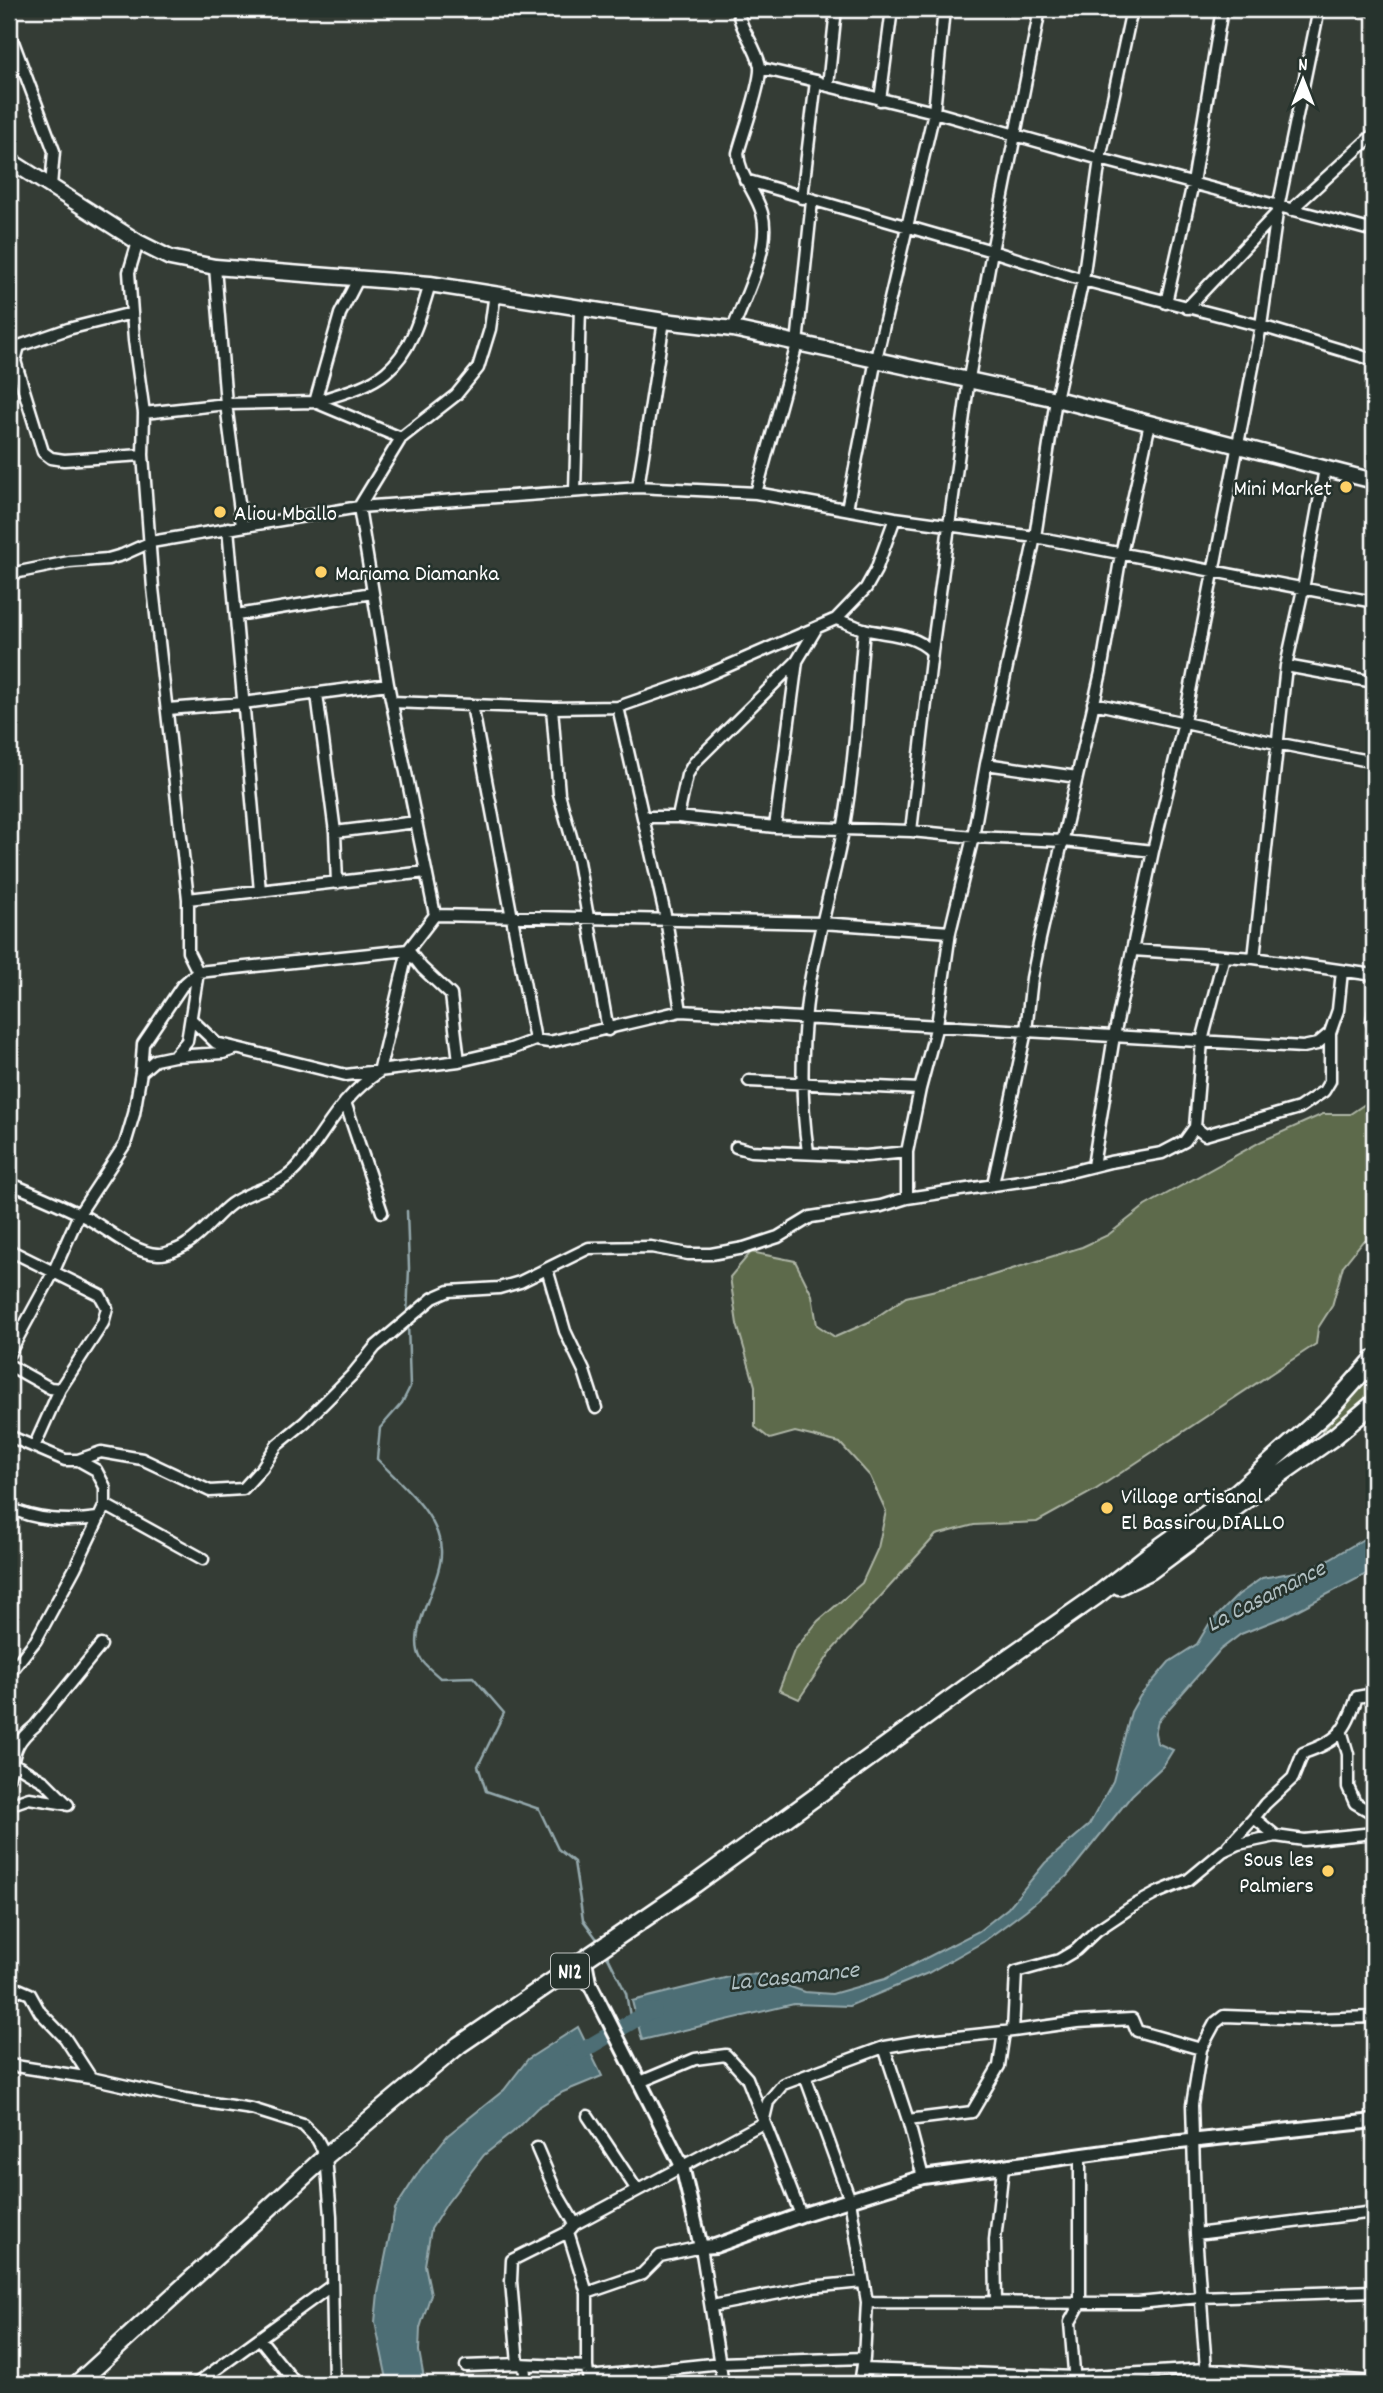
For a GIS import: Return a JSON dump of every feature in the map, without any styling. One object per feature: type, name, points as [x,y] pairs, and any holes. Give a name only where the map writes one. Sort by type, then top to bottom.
[{"type":"main road","points":[[9,160],[138,242],[170,258],[215,267],[430,284],[664,321],[733,328],[1056,398],[1374,481]]},
{"type":"main road","points":[[1095,1597],[1237,1492],[1330,1409],[1374,1359]]},
{"type":"main road","points":[[1095,1597],[1150,1571],[1335,1436],[1374,1404]]},
{"type":"main road","name":"N12","points":[[77,2384],[326,2156],[460,2045],[585,1961],[1095,1597]]},
{"type":"street","points":[[733,328],[761,254],[765,230],[762,212],[738,163],[738,153],[760,68],[753,44],[739,20],[738,9]]},
{"type":"street","points":[[828,86],[836,9]]},
{"type":"street","points":[[880,100],[892,9]]},
{"type":"street","points":[[847,509],[876,359],[934,112],[944,9]]},
{"type":"street","points":[[911,831],[969,378],[1040,9]]},
{"type":"street","points":[[907,1198],[907,1152],[937,1026],[950,932],[973,837],[1035,537],[1056,398],[1083,280],[1100,159],[1132,9]]},
{"type":"street","points":[[1166,303],[1193,183],[1223,9]]},
{"type":"street","points":[[1093,1166],[1114,1036],[1153,851],[1184,722],[1261,326],[1278,209],[1320,9]]},
{"type":"street","points":[[1365,9],[1374,10]]},
{"type":"street","points":[[9,31],[54,151],[51,186]]},
{"type":"street","points":[[760,68],[1015,134],[1278,209],[1292,210],[1374,231]]},
{"type":"street","points":[[756,494],[797,344],[816,81]]},
{"type":"street","points":[[1292,210],[1374,134]]},
{"type":"street","points":[[746,180],[1083,280],[1261,326],[1374,360]]},
{"type":"street","points":[[1187,309],[1278,209]]},
{"type":"street","points":[[138,242],[130,272],[144,413],[143,455],[153,588],[188,899],[188,952],[198,972],[187,1041],[174,1056]]},
{"type":"street","points":[[215,267],[226,404],[242,526]]},
{"type":"street","points":[[315,402],[340,314],[358,279]]},
{"type":"street","points":[[144,413],[226,404],[315,402],[359,387],[386,373],[402,356],[420,319],[430,284]]},
{"type":"street","points":[[9,1183],[79,1214],[126,1242],[159,1255],[187,1244],[232,1203],[279,1184],[299,1166],[334,1113],[360,1084],[379,1072],[408,950],[435,915],[388,684],[359,507],[401,438],[456,395],[478,368],[490,328],[495,293]]},
{"type":"street","points":[[575,491],[580,307]]},
{"type":"street","points":[[132,313],[37,338],[19,346],[15,361],[43,452],[51,458],[64,460],[143,455]]},
{"type":"street","points":[[638,487],[664,321]]},
{"type":"street","points":[[315,402],[401,438]]},
{"type":"street","points":[[993,1184],[1026,1031],[1032,978],[1101,672],[1121,554],[1150,423]]},
{"type":"street","points":[[1254,958],[1286,666],[1325,469]]},
{"type":"street","points":[[9,574],[69,562],[115,557],[150,541],[359,507],[638,487],[756,494],[895,518],[1035,537],[1374,601]]},
{"type":"street","points":[[392,702],[552,708],[618,707],[696,681],[836,619],[866,589],[895,518]]},
{"type":"street","points":[[228,528],[260,891]]},
{"type":"street","points":[[237,615],[372,593]]},
{"type":"street","points":[[836,619],[864,629],[923,643],[932,652]]},
{"type":"street","points":[[678,817],[687,775],[694,763],[797,661],[816,629]]},
{"type":"street","points":[[808,1152],[803,1082],[805,1020],[822,923],[843,829],[864,629]]},
{"type":"street","points":[[775,827],[797,661]]},
{"type":"street","points":[[1286,666],[1374,682]]},
{"type":"street","points":[[168,709],[243,704],[388,684]]},
{"type":"street","points":[[317,694],[335,832],[337,883]]},
{"type":"street","points":[[1093,703],[1374,762]]},
{"type":"street","points":[[472,705],[535,1040]]},
{"type":"street","points":[[618,707],[645,817],[681,1011]]},
{"type":"street","points":[[552,708],[559,794],[578,861],[608,1030]]},
{"type":"street","points":[[986,764],[1077,777]]},
{"type":"street","points":[[645,817],[678,817],[775,827],[911,831],[1064,841],[1153,851]]},
{"type":"street","points":[[335,832],[416,822]]},
{"type":"street","points":[[188,899],[426,872]]},
{"type":"street","points":[[435,915],[822,923],[950,932]]},
{"type":"street","points":[[9,1353],[53,1273],[79,1214],[125,1144],[134,1114],[143,1044],[182,986],[198,972],[408,950]]},
{"type":"street","points":[[408,950],[422,968],[451,995],[459,1061]]},
{"type":"street","points":[[1133,950],[1254,958],[1374,975]]},
{"type":"street","points":[[9,1436],[65,1460],[78,1460],[101,1452],[142,1460],[210,1490],[243,1489],[277,1446],[353,1374],[375,1346],[433,1298],[449,1291],[499,1288],[520,1282],[589,1248],[651,1247],[688,1254],[711,1254],[744,1248],[778,1237],[811,1217],[858,1211],[907,1198],[1055,1176],[1162,1153],[1185,1142],[1195,1127],[1202,1041],[1224,956]]},
{"type":"street","points":[[1195,1127],[1205,1135],[1299,1108],[1324,1091],[1330,1081],[1331,1033],[1338,1010],[1342,971]]},
{"type":"street","points":[[191,1019],[216,1043],[346,1074],[459,1061],[511,1049],[535,1040],[549,1042],[681,1011],[1303,1047],[1317,1044],[1331,1033]]},
{"type":"street","points":[[1372,1023],[1374,1012]]},
{"type":"street","points":[[141,1072],[155,1060],[236,1049]]},
{"type":"street","points":[[749,1081],[920,1089]]},
{"type":"street","points":[[345,1102],[382,1212]]},
{"type":"street","points":[[736,1147],[751,1151],[866,1156],[907,1152]]},
{"type":"street","points":[[9,1250],[100,1295],[107,1308],[103,1323],[60,1389],[34,1447]]},
{"type":"street","points":[[547,1269],[565,1331],[584,1371],[596,1408]]},
{"type":"street","points":[[9,1365],[50,1388],[60,1389]]},
{"type":"street","points":[[9,1674],[36,1640],[105,1505],[105,1487],[96,1470],[78,1460]]},
{"type":"street","points":[[105,1505],[203,1559]]},
{"type":"street","points":[[9,1507],[16,1511],[55,1519],[80,1521],[98,1518]]},
{"type":"street","points":[[9,1777],[17,1744],[101,1645]]},
{"type":"street","points":[[908,2120],[972,2112],[999,2066],[1009,2032],[1016,1972],[1059,1960],[1133,1906],[1188,1880],[1223,1851],[1293,1777],[1303,1753],[1330,1744],[1349,1720],[1357,1697],[1374,1694]]},
{"type":"street","points":[[1341,1730],[1349,1754],[1348,1787],[1355,1803],[1374,1814]]},
{"type":"street","points":[[9,1805],[29,1798],[68,1805],[45,1782],[11,1762]]},
{"type":"street","points":[[1254,1818],[1276,1836]]},
{"type":"street","points":[[1223,1851],[1238,1844],[1276,1836],[1304,1840],[1374,1833]]},
{"type":"street","points":[[585,1961],[589,1982],[682,2166],[701,2247],[723,2384]]},
{"type":"street","points":[[570,1971],[589,1982]]},
{"type":"street","points":[[9,1985],[30,1994],[40,2012],[65,2038],[92,2078]]},
{"type":"street","points":[[1205,2384],[1192,2105],[1202,2049],[1215,2023],[1224,2016],[1309,2019],[1374,2017]]},
{"type":"street","points":[[526,2384],[511,2281],[512,2260],[763,2123],[768,2102],[783,2084],[884,2047],[919,2040],[1107,2019],[1132,2019],[1137,2031],[1202,2049]]},
{"type":"street","points":[[884,2047],[923,2177]]},
{"type":"street","points":[[640,2082],[695,2059],[726,2055],[747,2078],[801,2215]]},
{"type":"street","points":[[9,2065],[252,2109],[303,2125],[317,2138],[326,2156],[331,2216],[334,2384]]},
{"type":"street","points":[[805,2076],[850,2200],[867,2302],[860,2384]]},
{"type":"street","points":[[588,2116],[637,2190]]},
{"type":"street","points":[[587,2293],[642,2274],[660,2256],[715,2246],[801,2215],[923,2177],[1171,2143],[1374,2121]]},
{"type":"street","points":[[537,2148],[572,2228],[587,2293],[588,2376]]},
{"type":"street","points":[[1075,2381],[1070,2322],[1080,2304],[1080,2155]]},
{"type":"street","points":[[996,2302],[995,2240],[1003,2167]]},
{"type":"street","points":[[1196,2234],[1374,2212]]},
{"type":"street","points":[[712,2306],[811,2287],[862,2282]]},
{"type":"street","points":[[196,2384],[331,2286]]},
{"type":"street","points":[[867,2302],[1138,2303],[1200,2297],[1374,2291]]},
{"type":"street","points":[[260,2339],[296,2384]]},
{"type":"street","points":[[466,2366],[521,2364],[588,2376],[720,2363],[864,2358]]},
{"type":"street","points":[[863,2369],[1075,2381],[1206,2369],[1303,2381],[1374,2382]]},
{"type":"green space","points":[[1374,1098],[1374,1241],[1363,1241],[1343,1266],[1332,1306],[1318,1328],[1316,1344],[1095,1490],[1037,1522],[974,1525],[936,1535],[833,1649],[799,1699],[779,1690],[794,1651],[818,1621],[862,1583],[878,1548],[886,1511],[870,1476],[840,1443],[795,1432],[770,1439],[755,1427],[755,1386],[737,1324],[730,1277],[751,1252],[795,1261],[812,1295],[817,1325],[835,1337],[869,1322],[906,1297],[974,1281],[1082,1247],[1108,1235],[1145,1206],[1262,1141],[1323,1114],[1350,1114]]},
{"type":"green space","points":[[1374,1368],[1374,1394],[1323,1434],[1322,1432]]},
{"type":"water","points":[[1374,1533],[1374,1570],[1286,1616],[1241,1634],[1220,1650],[1158,1721],[1155,1733],[1157,1743],[1173,1750],[1163,1766],[1132,1795],[1067,1876],[983,1942],[928,1973],[849,2006],[794,2004],[642,2040],[632,2001],[741,1974],[771,1975],[788,1986],[805,1992],[832,1994],[885,1979],[979,1931],[1008,1908],[1045,1863],[1089,1825],[1113,1781],[1131,1712],[1140,1696],[1169,1662],[1197,1644],[1209,1624],[1238,1595],[1262,1578],[1312,1569]]},
{"type":"water","points":[[578,2027],[602,2076],[563,2092],[537,2108],[484,2155],[447,2203],[431,2229],[425,2265],[431,2294],[420,2328],[419,2351],[425,2384],[388,2384],[375,2322],[378,2293],[395,2209],[420,2170],[448,2135],[504,2090],[528,2059]]},
{"type":"waterway","points":[[407,1211],[407,1316]]},
{"type":"waterway","points":[[408,1323],[410,1387],[402,1403],[380,1428],[377,1459],[417,1500],[434,1524],[439,1537],[440,1563],[421,1620],[417,1647],[423,1662],[440,1678],[473,1677],[504,1713],[478,1766],[486,1791],[539,1809],[558,1849],[574,1862],[583,1920],[599,1942]]},
{"type":"waterway","points":[[607,1955],[626,1993],[631,2022]]},
{"type":"waterway","name":"La Casamance","points":[[570,2058],[654,2011]]},
{"type":"place","name":"Mini Market","points":[[1346,487]]},
{"type":"place","name":"Aliou Mballo","points":[[220,512]]},
{"type":"place","name":"Mariama Diamanka","points":[[321,572]]},
{"type":"place","name":"Village artisanal El Bassirou DIALLO","points":[[1107,1508]]},
{"type":"place","name":"Sous les Palmiers","points":[[1328,1871]]}]
